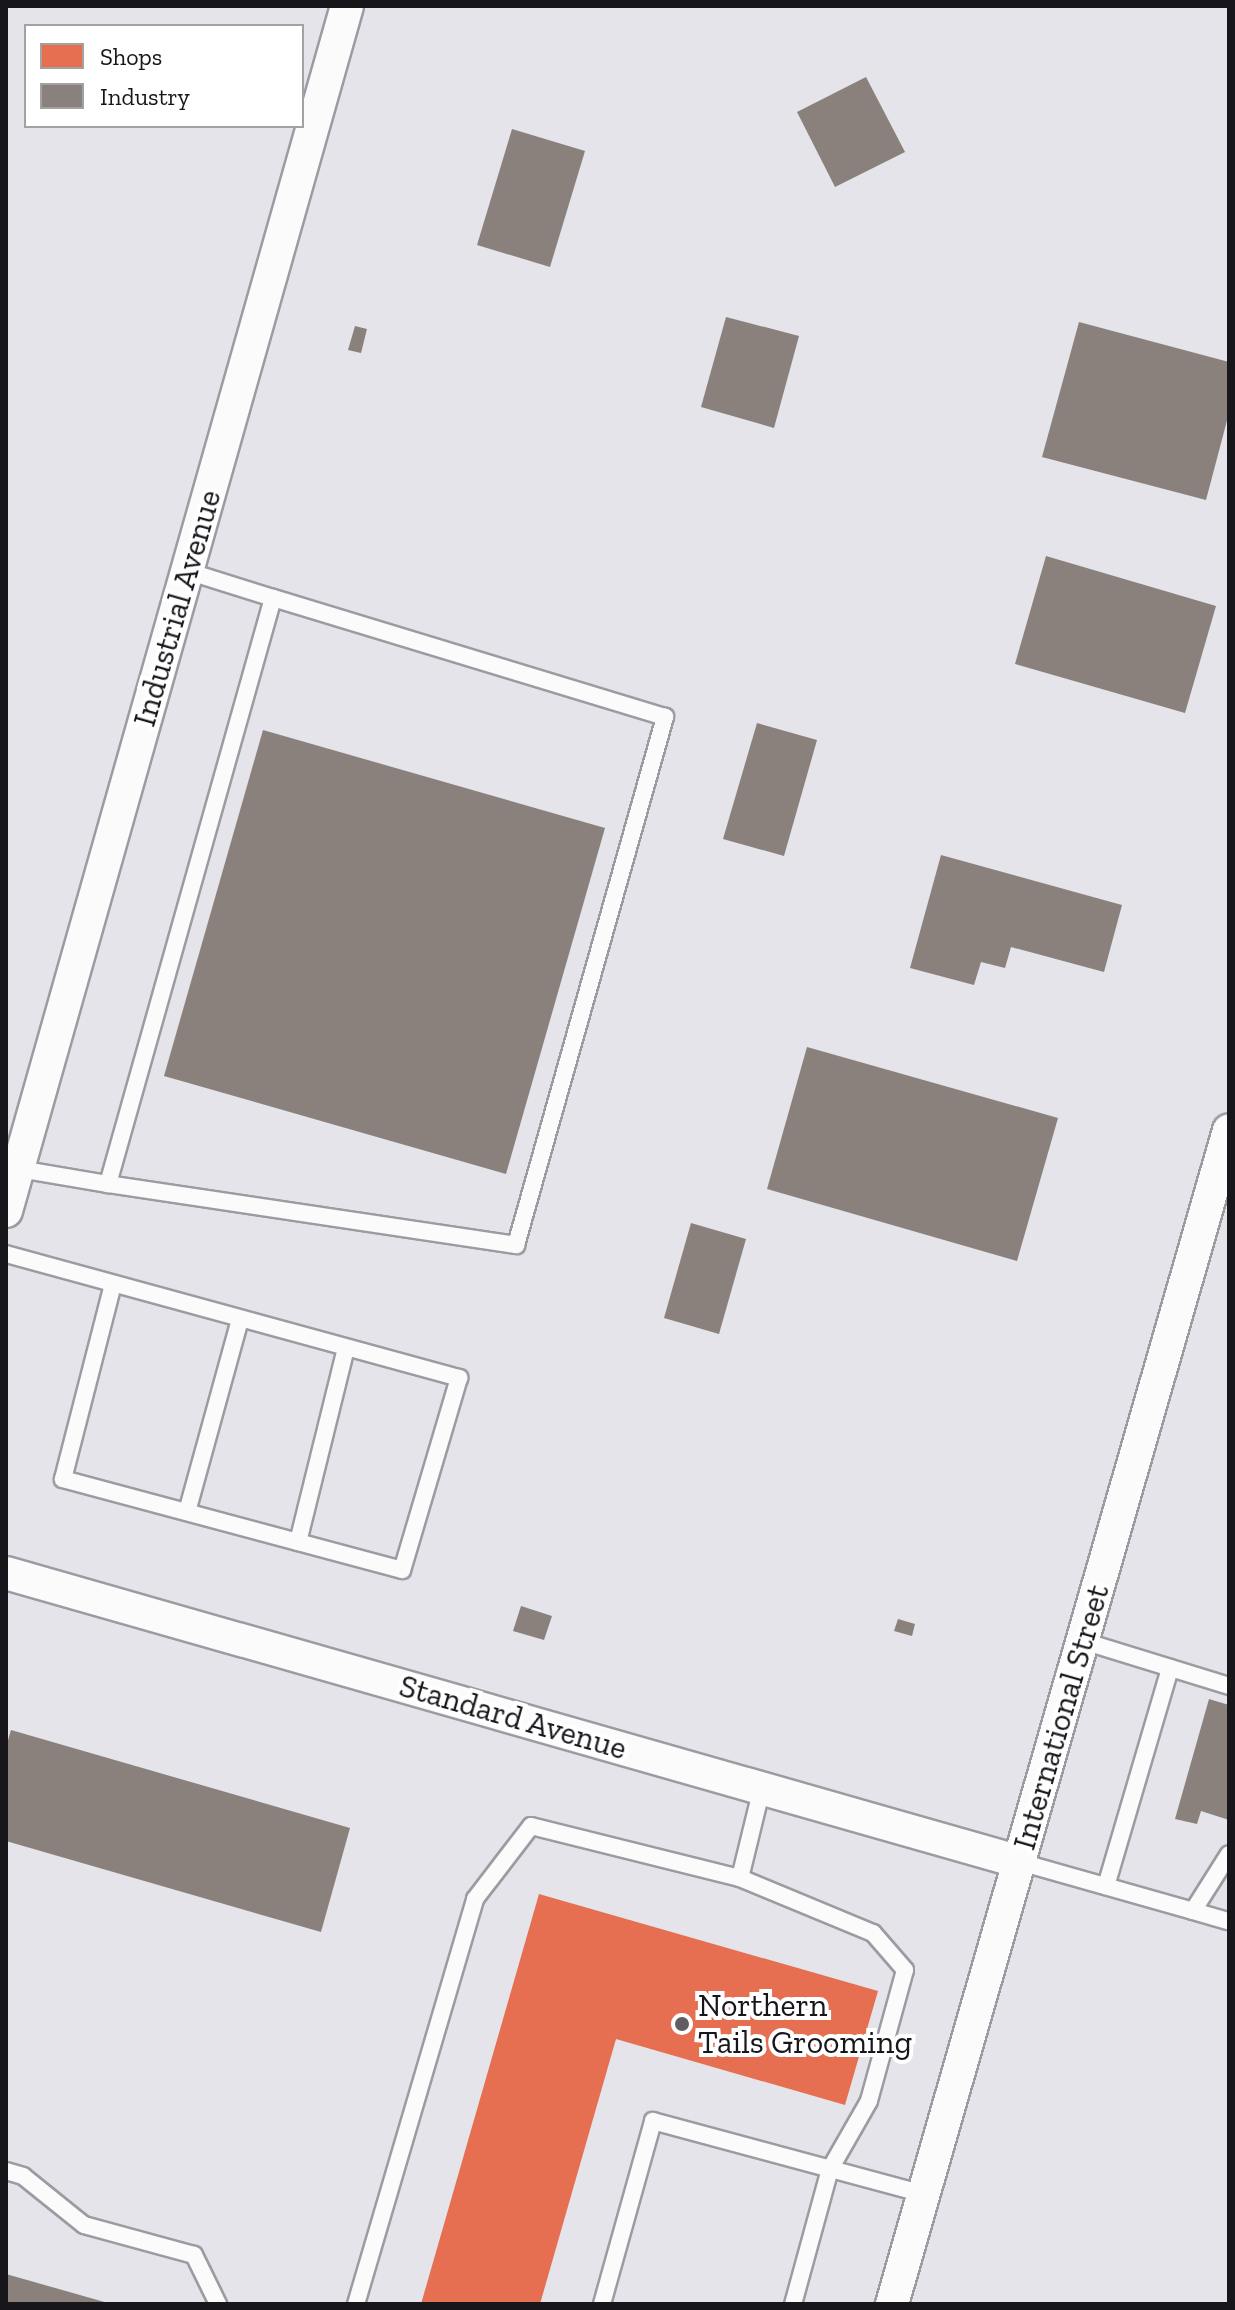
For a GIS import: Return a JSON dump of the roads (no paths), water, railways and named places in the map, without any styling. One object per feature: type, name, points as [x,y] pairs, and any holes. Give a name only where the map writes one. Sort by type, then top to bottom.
[{"type":"street","name":"Industrial Avenue","points":[[6,1211],[347,6]]},
{"type":"street","name":"International Street","points":[[892,2304],[1229,1130]]},
{"type":"street","name":"Standard Avenue","points":[[6,1573],[1020,1862]]},
{"type":"lane","points":[[19,1169],[516,1245],[657,747],[665,717],[187,571]]},
{"type":"lane","points":[[108,1184],[273,598]]},
{"type":"lane","points":[[6,1254],[459,1378],[402,1570],[63,1479],[113,1284]]},
{"type":"lane","points":[[187,1512],[240,1319]]},
{"type":"lane","points":[[298,1542],[346,1348]]},
{"type":"lane","points":[[1083,1641],[1229,1686]]},
{"type":"lane","points":[[1106,1886],[1170,1668]]},
{"type":"lane","points":[[740,1878],[762,1788]]},
{"type":"lane","points":[[356,2304],[475,1899],[531,1826],[740,1878],[873,1933],[905,1970],[869,2101],[830,2169],[793,2304]]},
{"type":"lane","points":[[1193,1911],[1229,1854]]},
{"type":"lane","points":[[1020,1862],[1229,1921]]},
{"type":"lane","points":[[602,2304],[653,2121],[924,2194]]},
{"type":"lane","points":[[6,2171],[23,2176],[84,2225],[194,2255],[218,2304]]},
{"type":"place","name":"Northern Tails Grooming","points":[[682,2024]]}]
